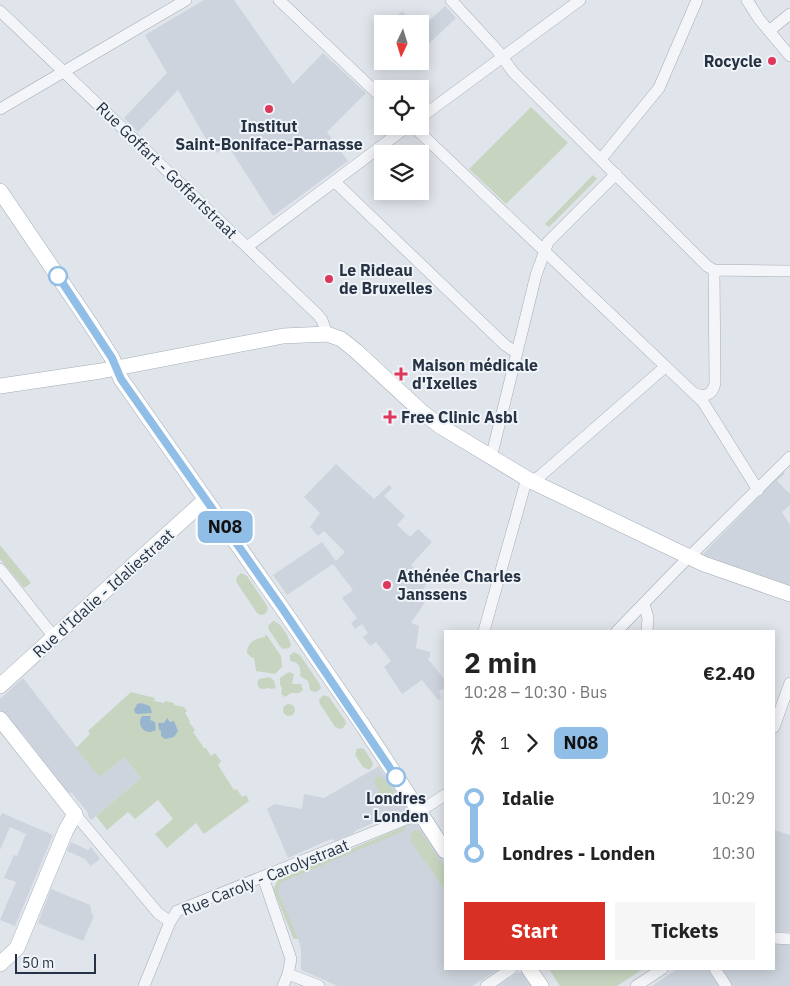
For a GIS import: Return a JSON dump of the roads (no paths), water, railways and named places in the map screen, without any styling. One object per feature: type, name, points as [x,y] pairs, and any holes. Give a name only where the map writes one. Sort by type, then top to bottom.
[{"type":"street","points":[[0,109],[186,0]]},
{"type":"street","points":[[279,0],[374,90]]},
{"type":"street","points":[[451,0],[497,50],[513,72],[707,266],[714,270],[790,271]]},
{"type":"street","points":[[429,111],[580,0]]},
{"type":"street","points":[[601,159],[659,88],[697,0]]},
{"type":"street","points":[[747,0],[790,56]]},
{"type":"street","name":"Rue Goffart - Goffartstraat","points":[[0,11],[318,314],[327,334]]},
{"type":"street","points":[[769,31],[790,14]]},
{"type":"street","points":[[247,247],[396,135]]},
{"type":"street","points":[[422,135],[703,402],[758,490]]},
{"type":"street","points":[[491,458],[536,275],[544,251],[548,242],[616,174]]},
{"type":"street","points":[[334,182],[505,345],[517,353]]},
{"type":"street","points":[[0,191],[91,325],[117,368],[121,379],[298,632],[444,851]]},
{"type":"street","points":[[694,393],[699,396],[706,396],[711,392],[715,384],[714,270]]},
{"type":"street","points":[[0,386],[117,368],[283,336],[327,334],[341,339],[356,351],[428,417],[491,458],[531,481],[689,557],[790,594]]},
{"type":"street","points":[[484,630],[522,492],[526,485],[540,476],[665,367]]},
{"type":"street","points":[[618,630],[790,457]]},
{"type":"street","name":"Rue d'Idalie - Idaliestraat","points":[[0,686],[205,500]]},
{"type":"street","points":[[0,569],[54,637]]},
{"type":"street","points":[[644,604],[648,618],[647,630]]},
{"type":"street","points":[[775,724],[790,683]]},
{"type":"street","points":[[0,719],[75,814],[158,913],[170,922],[144,986]]},
{"type":"street","name":"Rue Caroly - Carolystraat","points":[[170,922],[177,911],[409,818],[444,795]]},
{"type":"street","points":[[0,964],[17,948],[66,830],[75,814]]},
{"type":"street","points":[[263,878],[290,953],[291,959],[288,974],[283,986]]},
{"type":"street","points":[[775,938],[790,939]]},
{"type":"street","points":[[486,986],[510,970]]},
{"type":"street","points":[[530,970],[541,986]]},
{"type":"street","points":[[636,986],[660,970]]},
{"type":"street","points":[[716,970],[726,986]]},
{"type":"street","points":[[288,974],[319,986]]},
{"type":"water","points":[[141,703],[150,706],[152,713],[135,713],[134,710],[137,704]]},
{"type":"water","points":[[142,716],[151,716],[150,720],[155,722],[156,730],[148,732],[141,727]]},
{"type":"water","points":[[167,718],[170,722],[174,721],[178,731],[174,737],[165,739],[161,736],[158,723],[164,723]]},
{"type":"place","name":"Rocycle","points":[[772,61]]},
{"type":"place","name":"Institut Saint-Boniface-Parnasse","points":[[269,109]]},
{"type":"place","name":"Le Rideau de Bruxelles","points":[[329,279]]},
{"type":"place","name":"Maison médicale d'Ixelles","points":[[401,374]]},
{"type":"place","name":"Free Clinic Asbl","points":[[390,417]]},
{"type":"place","name":"Athénée Charles Janssens","points":[[387,585]]},
{"type":"place","name":"Londres - Londen","points":[[396,777]]}]
